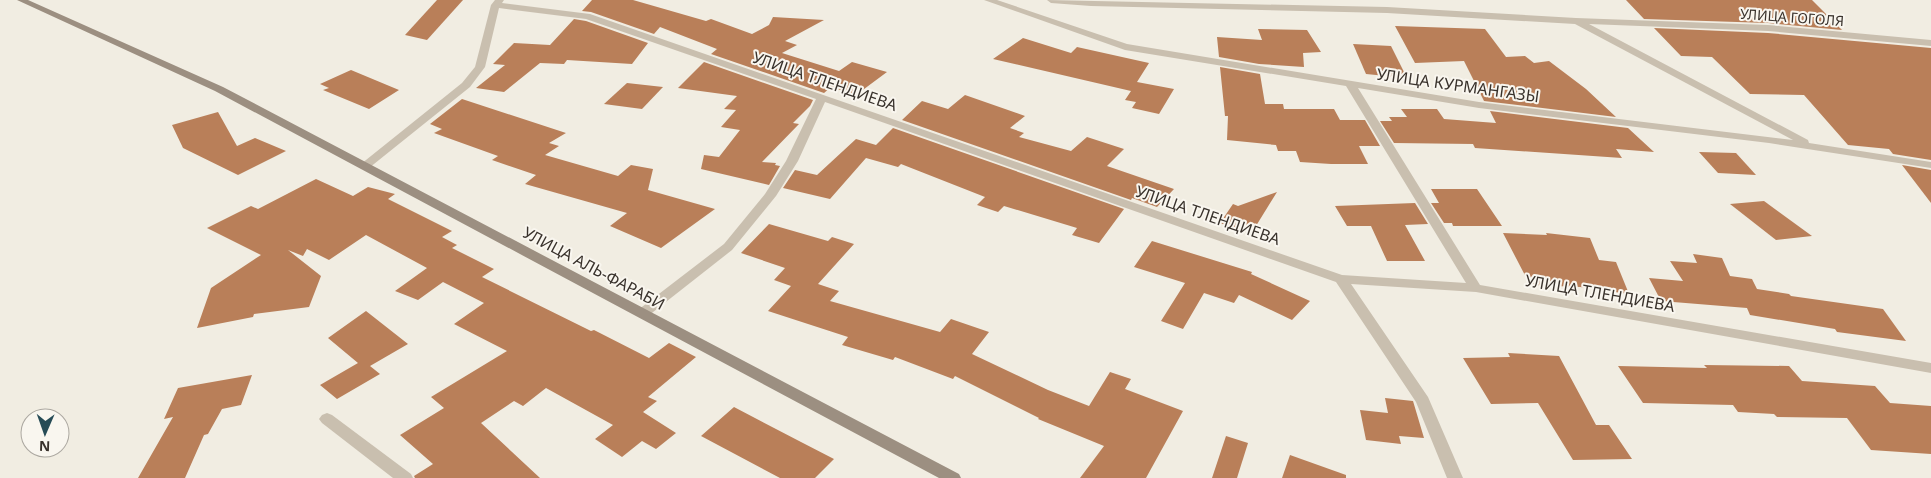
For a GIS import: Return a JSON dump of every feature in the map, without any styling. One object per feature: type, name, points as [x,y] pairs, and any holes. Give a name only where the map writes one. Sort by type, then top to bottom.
[{"type":"main road","name":"УЛИЦА АЛЬ-ФАРАБИ","points":[[21,0],[219,89],[953,478]]},
{"type":"street","name":"УЛИЦА КУРМАНГАЗЫ","points":[[988,0],[1125,47],[1479,105],[1812,147],[1931,166]]},
{"type":"street","name":"УЛИЦА ГОГОЛЯ","points":[[1051,0],[1091,4],[1387,10],[1576,21],[1768,28],[1931,43]]},
{"type":"street","points":[[1368,0],[1387,10]]},
{"type":"street","points":[[365,166],[466,85],[480,67],[497,3]]},
{"type":"street","name":"УЛИЦА ТЛЕНДИЕВА","points":[[497,3],[587,16],[1340,279],[1476,288],[1931,368]]},
{"type":"street","points":[[1576,21],[1812,147]]},
{"type":"street","points":[[1350,84],[1476,288]]},
{"type":"street","points":[[643,313],[728,247],[770,196],[779,182],[792,161],[822,97]]},
{"type":"street","points":[[1340,279],[1423,401],[1455,478]]},
{"type":"street","points":[[327,419],[405,478]]},
{"type":"building","points":[[437,0],[463,0],[427,40],[405,35]]},
{"type":"building","points":[[592,0],[633,0],[706,21],[711,19],[752,34],[769,25],[773,17],[824,20],[785,41],[797,45],[782,53],[839,71],[852,62],[887,72],[856,95],[831,87],[824,93],[711,54],[717,49],[660,27],[654,34],[591,12],[582,11]]},
{"type":"building","points":[[1626,0],[1812,0],[1842,30],[1768,23],[1644,19]]},
{"type":"building","points":[[574,19],[586,21],[648,43],[632,64],[567,60],[564,64],[540,63],[504,92],[476,88],[505,65],[493,64],[514,43],[550,45]]},
{"type":"building","points":[[1395,26],[1485,29],[1506,57],[1525,56],[1534,63],[1549,61],[1586,89],[1616,117],[1484,101],[1464,61],[1415,63]]},
{"type":"building","points":[[1654,28],[1768,33],[1931,48],[1931,160],[1893,154],[1889,149],[1848,145],[1804,95],[1750,94],[1712,57],[1681,56]]},
{"type":"building","points":[[1258,29],[1307,30],[1321,52],[1303,53],[1304,67],[1259,64],[1219,57],[1217,37],[1262,40]]},
{"type":"building","points":[[1023,38],[1071,53],[1077,47],[1149,63],[1137,82],[1174,89],[1159,114],[1132,108],[1136,102],[1125,100],[1131,91],[993,59]]},
{"type":"building","points":[[1353,44],[1391,46],[1407,78],[1366,74]]},
{"type":"building","points":[[704,62],[813,100],[810,106],[793,123],[799,124],[762,162],[776,163],[775,165],[780,166],[769,185],[701,169],[704,155],[719,157],[740,130],[721,127],[736,110],[724,109],[737,96],[678,88]]},
{"type":"building","points":[[1220,67],[1260,74],[1265,104],[1283,104],[1284,109],[1334,109],[1340,120],[1365,120],[1380,146],[1359,146],[1368,164],[1331,164],[1300,162],[1296,151],[1278,151],[1276,145],[1227,140],[1228,116],[1225,116]]},
{"type":"building","points":[[351,70],[399,90],[369,109],[323,90],[329,88],[320,84]]},
{"type":"building","points":[[627,83],[663,87],[642,109],[604,104]]},
{"type":"building","points":[[965,95],[1025,116],[1010,128],[1024,133],[1019,137],[1071,151],[1087,137],[1124,149],[1107,166],[1174,189],[1157,207],[1132,198],[1131,200],[902,120],[922,101],[948,109]]},
{"type":"building","points":[[462,99],[566,133],[549,143],[559,146],[545,155],[618,176],[631,165],[653,169],[648,190],[715,209],[661,248],[610,226],[627,213],[525,184],[536,175],[492,160],[498,156],[434,133],[442,129],[430,124]]},
{"type":"building","points":[[1401,109],[1437,109],[1444,119],[1496,123],[1490,111],[1628,128],[1654,152],[1616,149],[1622,158],[1475,148],[1473,144],[1394,143],[1380,121],[1392,121],[1389,117],[1407,117]]},
{"type":"building","points":[[218,112],[237,146],[255,138],[286,151],[238,175],[183,148],[172,125]]},
{"type":"building","points":[[893,128],[1124,209],[1099,243],[1072,235],[1077,228],[1004,206],[998,212],[977,205],[985,197],[901,164],[898,167],[866,158],[830,199],[783,188],[795,170],[817,175],[856,139],[876,145]]},
{"type":"building","points":[[1699,152],[1736,153],[1756,175],[1718,173]]},
{"type":"building","points":[[1902,165],[1931,170],[1931,203]]},
{"type":"building","points":[[316,179],[353,196],[368,187],[395,194],[388,199],[452,231],[442,237],[457,245],[452,248],[494,269],[482,277],[591,331],[594,330],[649,358],[669,343],[696,357],[648,397],[657,401],[643,412],[676,433],[656,449],[642,441],[622,457],[595,439],[613,425],[546,388],[523,406],[514,401],[481,423],[540,478],[415,478],[414,476],[433,464],[400,435],[444,408],[431,397],[507,351],[454,324],[484,303],[443,282],[418,300],[395,291],[427,268],[366,235],[329,260],[307,249],[303,256],[288,250],[321,276],[309,307],[254,314],[253,317],[197,328],[211,288],[261,255],[207,228],[251,206],[258,209]]},
{"type":"building","points":[[1431,189],[1477,189],[1502,226],[1453,226],[1452,223],[1444,223],[1431,203],[1439,203]]},
{"type":"building","points":[[1277,192],[1251,234],[1220,223],[1233,204],[1238,206]]},
{"type":"building","points":[[1764,201],[1812,236],[1776,240],[1730,204]]},
{"type":"building","points":[[1415,203],[1428,224],[1405,225],[1425,261],[1387,261],[1371,226],[1347,226],[1335,206]]},
{"type":"building","points":[[769,224],[828,241],[832,237],[854,244],[818,284],[839,291],[830,301],[940,332],[951,319],[989,332],[972,354],[1048,390],[1089,406],[1110,372],[1131,379],[1125,389],[1183,411],[1146,478],[1080,478],[1104,446],[1038,419],[955,376],[953,379],[895,357],[893,360],[842,345],[848,337],[768,311],[791,286],[774,280],[785,268],[741,253]]},
{"type":"building","points":[[1503,233],[1547,235],[1546,233],[1590,238],[1599,260],[1616,262],[1629,294],[1580,287],[1530,285]]},
{"type":"building","points":[[1152,241],[1252,272],[1251,274],[1310,301],[1292,320],[1239,295],[1234,303],[1204,293],[1183,329],[1161,321],[1185,283],[1134,267]]},
{"type":"building","points":[[1693,254],[1722,258],[1730,276],[1752,279],[1757,289],[1789,294],[1791,296],[1883,309],[1906,341],[1837,332],[1835,329],[1750,315],[1747,308],[1661,301],[1649,278],[1683,281],[1670,261],[1697,263]]},
{"type":"building","points":[[366,311],[408,344],[370,366],[380,374],[337,399],[320,385],[358,363],[328,338]]},
{"type":"building","points":[[1508,353],[1559,356],[1596,425],[1609,425],[1632,459],[1573,460],[1538,403],[1491,404],[1463,358],[1510,357]]},
{"type":"building","points":[[1704,365],[1789,366],[1802,381],[1875,386],[1890,403],[1931,406],[1931,454],[1871,450],[1847,418],[1777,417],[1774,414],[1738,412],[1733,405],[1643,403],[1618,366],[1707,368]]},
{"type":"building","points":[[252,375],[241,405],[222,409],[208,434],[204,435],[185,478],[138,478],[173,417],[164,419],[178,388]]},
{"type":"building","points":[[1385,398],[1413,401],[1424,438],[1399,436],[1401,444],[1366,440],[1360,410],[1388,413]]},
{"type":"building","points":[[734,407],[834,459],[815,478],[780,478],[701,436]]},
{"type":"building","points":[[1226,436],[1248,443],[1237,478],[1212,478]]},
{"type":"building","points":[[1290,455],[1346,475],[1346,478],[1282,478]]}]
